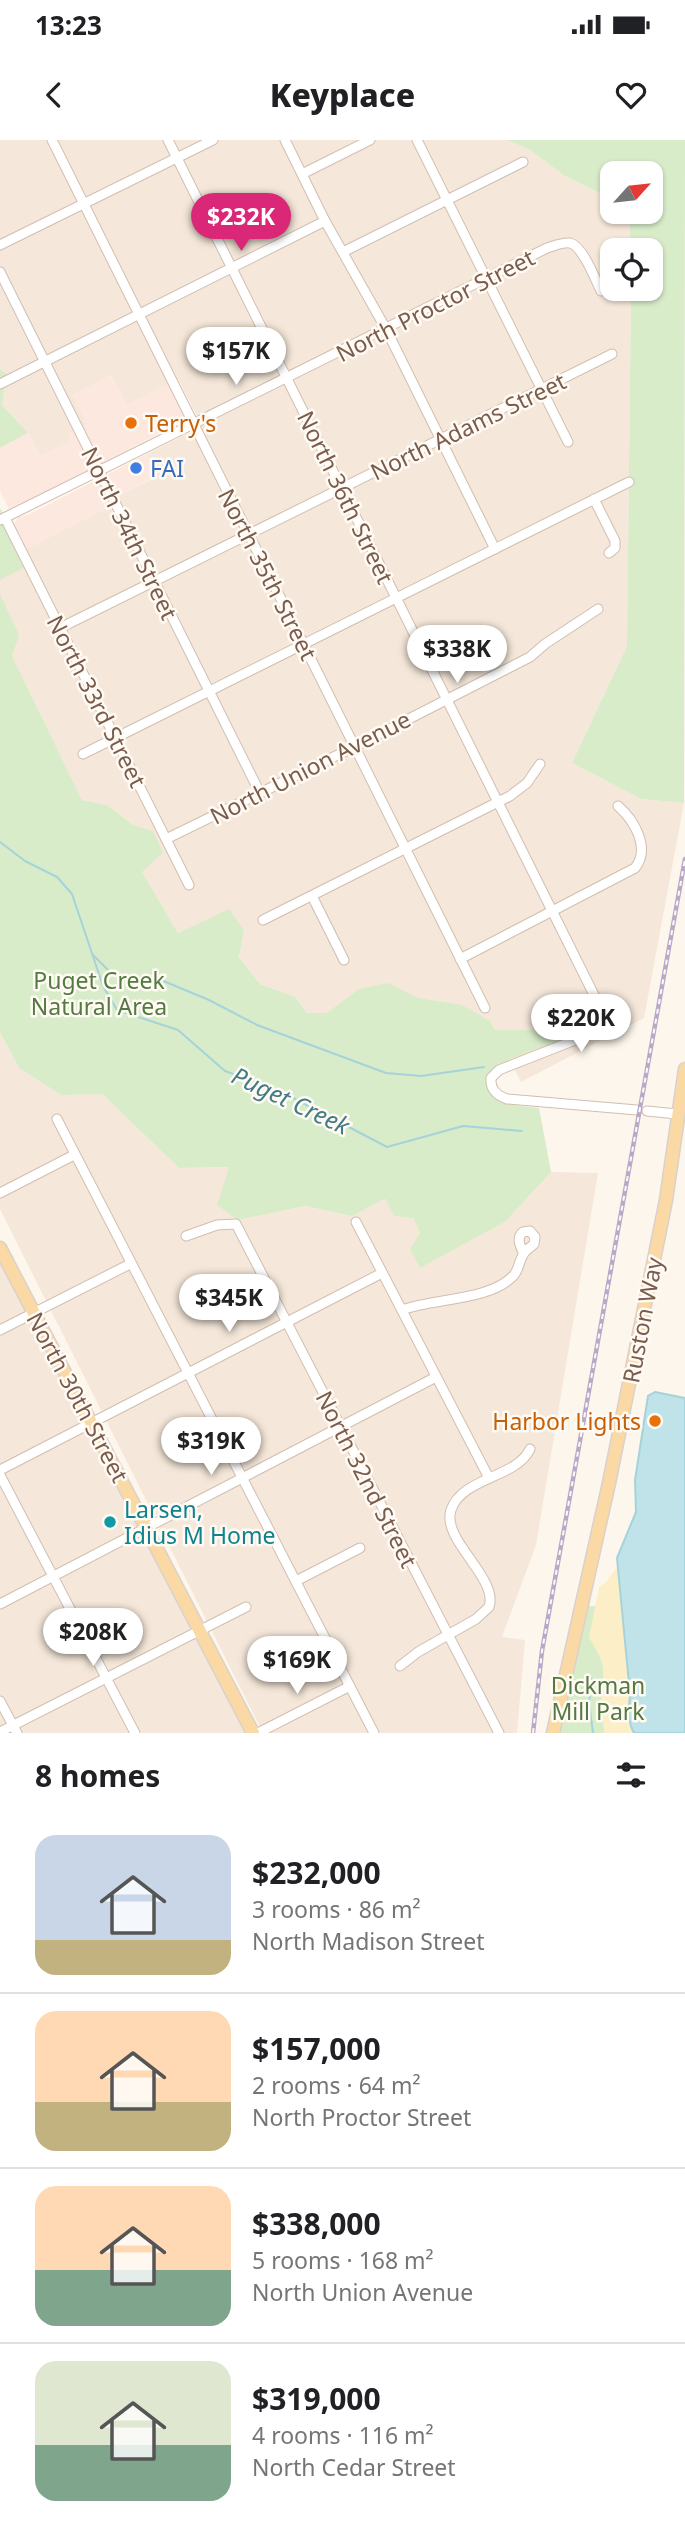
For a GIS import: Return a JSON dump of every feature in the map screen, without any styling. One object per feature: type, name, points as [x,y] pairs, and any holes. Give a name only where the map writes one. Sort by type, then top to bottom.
[{"type":"main road","name":"Ruston Way","points":[[553,1733],[635,1354],[673,1161],[677,1114],[685,1069]]},
{"type":"main road","name":"North 30th Street","points":[[0,1248],[256,1733]]},
{"type":"street","name":"North 35th Street","points":[[52,140],[485,1008]]},
{"type":"street","name":"North 36th Street","points":[[168,140],[599,1005],[603,1020],[593,1032],[495,1072],[491,1080],[495,1093],[544,1103],[677,1114]]},
{"type":"street","points":[[0,245],[213,140]]},
{"type":"street","points":[[285,140],[325,221],[386,329],[495,548]]},
{"type":"street","points":[[302,174],[370,140]]},
{"type":"street","points":[[417,140],[568,442]]},
{"type":"street","points":[[343,252],[523,162]]},
{"type":"street","points":[[0,384],[325,221]]},
{"type":"street","name":"North Proctor Street","points":[[3,519],[547,248],[570,243],[582,253],[600,289]]},
{"type":"street","name":"North 34th Street","points":[[0,272],[260,793]]},
{"type":"street","name":"North Adams Street","points":[[60,628],[611,354]]},
{"type":"street","points":[[83,754],[629,482]]},
{"type":"street","points":[[594,499],[615,541],[615,548],[609,553]]},
{"type":"street","name":"North 33rd Street","points":[[3,519],[189,885]]},
{"type":"street","name":"North Union Avenue","points":[[166,839],[354,747],[532,655],[598,609]]},
{"type":"street","points":[[263,920],[499,801],[522,788],[540,764]]},
{"type":"street","points":[[460,959],[554,912],[637,865],[641,852],[638,834],[631,819],[618,806]]},
{"type":"street","points":[[312,895],[344,960]]},
{"type":"street","points":[[57,1119],[374,1733]]},
{"type":"street","points":[[0,1193],[74,1155]]},
{"type":"street","points":[[356,1222],[489,1478]]},
{"type":"street","name":"North 32nd Street","points":[[186,1236],[217,1225],[236,1224],[499,1733]]},
{"type":"street","points":[[402,1310],[419,1303],[469,1296],[495,1286],[515,1274],[523,1252]]},
{"type":"street","points":[[0,1330],[130,1264]]},
{"type":"street","points":[[135,1733],[0,1472],[382,1273]]},
{"type":"street","points":[[0,1604],[436,1377]]},
{"type":"street","points":[[400,1666],[418,1652],[480,1617],[489,1607],[490,1594],[452,1529],[449,1514],[458,1498],[526,1457],[530,1450]]},
{"type":"street","points":[[296,1581],[360,1548]]},
{"type":"street","points":[[0,1732],[15,1729],[106,1678],[246,1606]]},
{"type":"street","points":[[256,1733],[350,1686]]},
{"type":"street","points":[[0,1701],[15,1729]]},
{"type":"shaded area","points":[[0,140],[507,140],[530,150],[565,176],[600,193],[600,224],[630,224],[630,238],[600,238],[600,301],[631,301],[627,646],[572,763],[641,799],[684,803],[644,1018],[521,1082],[490,1021],[312,1020],[295,997],[260,984],[239,956],[244,930],[178,933],[142,872],[153,832],[133,825],[107,805],[82,800],[0,632],[0,580],[28,565],[22,551],[120,501],[118,496],[158,476],[147,454],[202,426],[178,379],[127,405],[111,375],[87,425],[69,434],[72,440],[41,456],[28,433],[2,405],[7,374],[0,369]]},
{"type":"shaded area","points":[[111,375],[127,405],[168,383],[187,419],[10,511],[0,491],[0,448],[28,433],[41,456],[71,440],[69,434],[87,424],[72,395]]},
{"type":"shaded area","points":[[147,454],[158,475],[119,496],[121,501],[27,549],[14,524],[18,517],[28,515]]},
{"type":"shaded area","points":[[0,1032],[19,1068],[61,1095],[102,1094],[179,1168],[230,1167],[238,1220],[305,1206],[352,1216],[385,1199],[394,1215],[413,1218],[420,1233],[506,1221],[551,1172],[598,1173],[536,1545],[502,1637],[525,1640],[517,1733],[263,1733],[0,1209]]},
{"type":"shaded area","points":[[0,1259],[197,1640],[245,1733],[0,1733]]},
{"type":"green space","points":[[507,140],[685,140],[684,803],[641,799],[572,763],[627,646],[631,301],[663,301],[663,238],[630,238],[630,224],[663,224],[663,161],[600,161],[600,193],[565,176],[530,150]]},
{"type":"green space","points":[[0,369],[7,374],[2,405],[28,433],[0,448]]},
{"type":"green space","points":[[0,508],[29,565],[0,580]]},
{"type":"green space","name":"Puget Creek Natural Area","points":[[0,594],[19,635],[12,656],[82,800],[107,805],[133,825],[153,831],[163,853],[142,872],[178,933],[229,909],[244,930],[239,957],[260,984],[295,997],[307,1013],[327,1013],[359,989],[388,983],[418,998],[462,1005],[490,1021],[495,1030],[560,1030],[566,1038],[509,1059],[489,1078],[507,1104],[539,1108],[551,1172],[506,1221],[420,1268],[410,1249],[420,1233],[413,1218],[394,1216],[385,1199],[352,1216],[305,1206],[238,1220],[217,1205],[229,1167],[179,1168],[102,1094],[61,1095],[19,1068],[0,1032]]},
{"type":"green space","name":"Dickman Mill Park","points":[[587,1606],[622,1607],[630,1726],[634,1733],[559,1733]]},
{"type":"sand","points":[[619,1566],[630,1694],[629,1719],[634,1733],[604,1733],[601,1706],[602,1664],[589,1638],[599,1587]]},
{"type":"water","points":[[655,1392],[685,1398],[685,1733],[634,1733],[629,1719],[630,1694],[617,1558],[636,1512],[635,1480],[648,1396]]},
{"type":"waterway","name":"Puget Creek","points":[[0,842],[25,861],[57,877],[72,894],[103,986],[117,1010],[178,1030],[225,1071],[278,1090],[387,1147],[463,1126],[522,1131]]},
{"type":"waterway","points":[[93,955],[112,974],[161,980],[209,1000],[257,1025],[386,1073],[421,1076],[484,1067]]},
{"type":"waterway","points":[[592,1679],[589,1702],[593,1733]]},
{"type":"railway","points":[[533,1733],[542,1651],[685,859]]},
{"type":"place","name":"Terry's","points":[[131,423]]},
{"type":"place","name":"FAI","points":[[136,468]]},
{"type":"place","name":"Harbor Lights","points":[[655,1421]]},
{"type":"place","name":"Larsen, Idius M Home","points":[[110,1522]]}]
